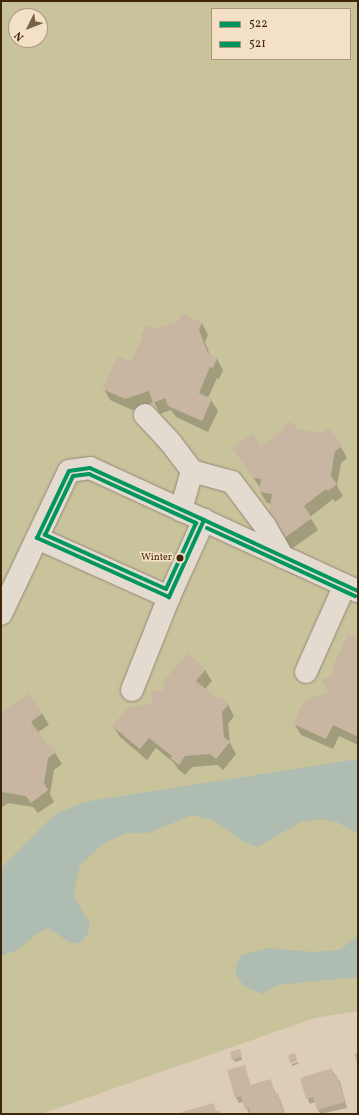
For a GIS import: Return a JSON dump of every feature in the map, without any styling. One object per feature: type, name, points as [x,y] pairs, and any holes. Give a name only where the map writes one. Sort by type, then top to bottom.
[{"type":"street","points":[[145,415],[171,443],[192,471],[232,482],[265,526],[283,557]]},
{"type":"street","points":[[1,614],[69,471],[90,468],[352,588],[306,672]]},
{"type":"street","points":[[181,510],[192,471]]},
{"type":"street","points":[[132,690],[169,597],[204,520]]},
{"type":"street","points":[[37,538],[169,597]]},
{"type":"shaded area","points":[[1,1],[358,1],[358,1011],[315,1018],[41,1114],[1,1114]]},
{"type":"shaded area","points":[[358,759],[358,832],[354,832],[337,822],[322,819],[301,822],[257,847],[242,841],[213,820],[193,815],[148,833],[127,833],[103,844],[80,865],[73,895],[90,922],[88,934],[80,943],[71,943],[48,928],[36,935],[17,950],[1,956],[1,868],[54,815],[83,802]]},
{"type":"shaded area","points":[[358,935],[358,977],[277,985],[263,994],[244,986],[236,975],[236,964],[242,955],[269,948],[314,952],[340,950]]},
{"type":"building","points":[[182,313],[202,323],[199,330],[208,353],[217,358],[213,368],[210,367],[199,393],[212,399],[202,421],[168,406],[165,398],[153,403],[149,391],[125,399],[102,389],[118,356],[131,362],[143,336],[141,335],[146,325],[156,329],[179,321]]},
{"type":"building","points":[[291,421],[298,429],[322,433],[329,428],[342,446],[335,451],[331,476],[337,484],[328,491],[326,489],[304,506],[312,518],[283,539],[268,519],[272,494],[259,492],[261,479],[253,478],[232,448],[252,434],[261,446],[284,429],[282,427]]},
{"type":"building","points":[[348,634],[358,639],[358,737],[333,725],[326,739],[293,724],[304,701],[327,692],[322,680],[334,675],[332,668]]},
{"type":"building","points":[[187,653],[206,669],[196,681],[218,699],[220,697],[229,704],[222,712],[224,737],[230,742],[216,759],[210,754],[185,756],[179,765],[170,758],[172,756],[149,738],[140,749],[112,726],[128,707],[152,704],[151,691],[164,690],[163,682]]},
{"type":"building","points":[[29,693],[43,713],[31,722],[48,745],[50,743],[56,752],[48,758],[44,783],[48,790],[31,803],[26,796],[1,792],[1,713]]},
{"type":"building","points":[[240,1049],[242,1057],[232,1060],[230,1052]]},
{"type":"building","points":[[295,1053],[297,1061],[290,1063],[288,1055]]},
{"type":"building","points":[[358,1053],[358,1066],[354,1054]]},
{"type":"building","points":[[245,1065],[250,1085],[271,1079],[275,1094],[278,1093],[284,1114],[251,1114],[249,1108],[245,1110],[241,1096],[235,1098],[227,1070]]},
{"type":"building","points":[[332,1068],[334,1076],[337,1076],[345,1102],[317,1110],[313,1097],[306,1099],[300,1078]]},
{"type":"building","points":[[214,1103],[216,1111],[219,1110],[220,1114],[182,1114],[182,1112]]},
{"type":"transit line","name":"522","points":[[90,468],[204,520],[169,597],[37,538],[69,471],[90,468]]},
{"type":"transit line","name":"521","points":[[89,474],[196,523],[166,589],[45,535],[73,476],[89,474]]},
{"type":"transit line","name":"522","points":[[204,520],[358,591]]},
{"type":"transit line","name":"521","points":[[207,528],[355,596]]},
{"type":"place","name":"Winter","points":[[180,558]]}]
